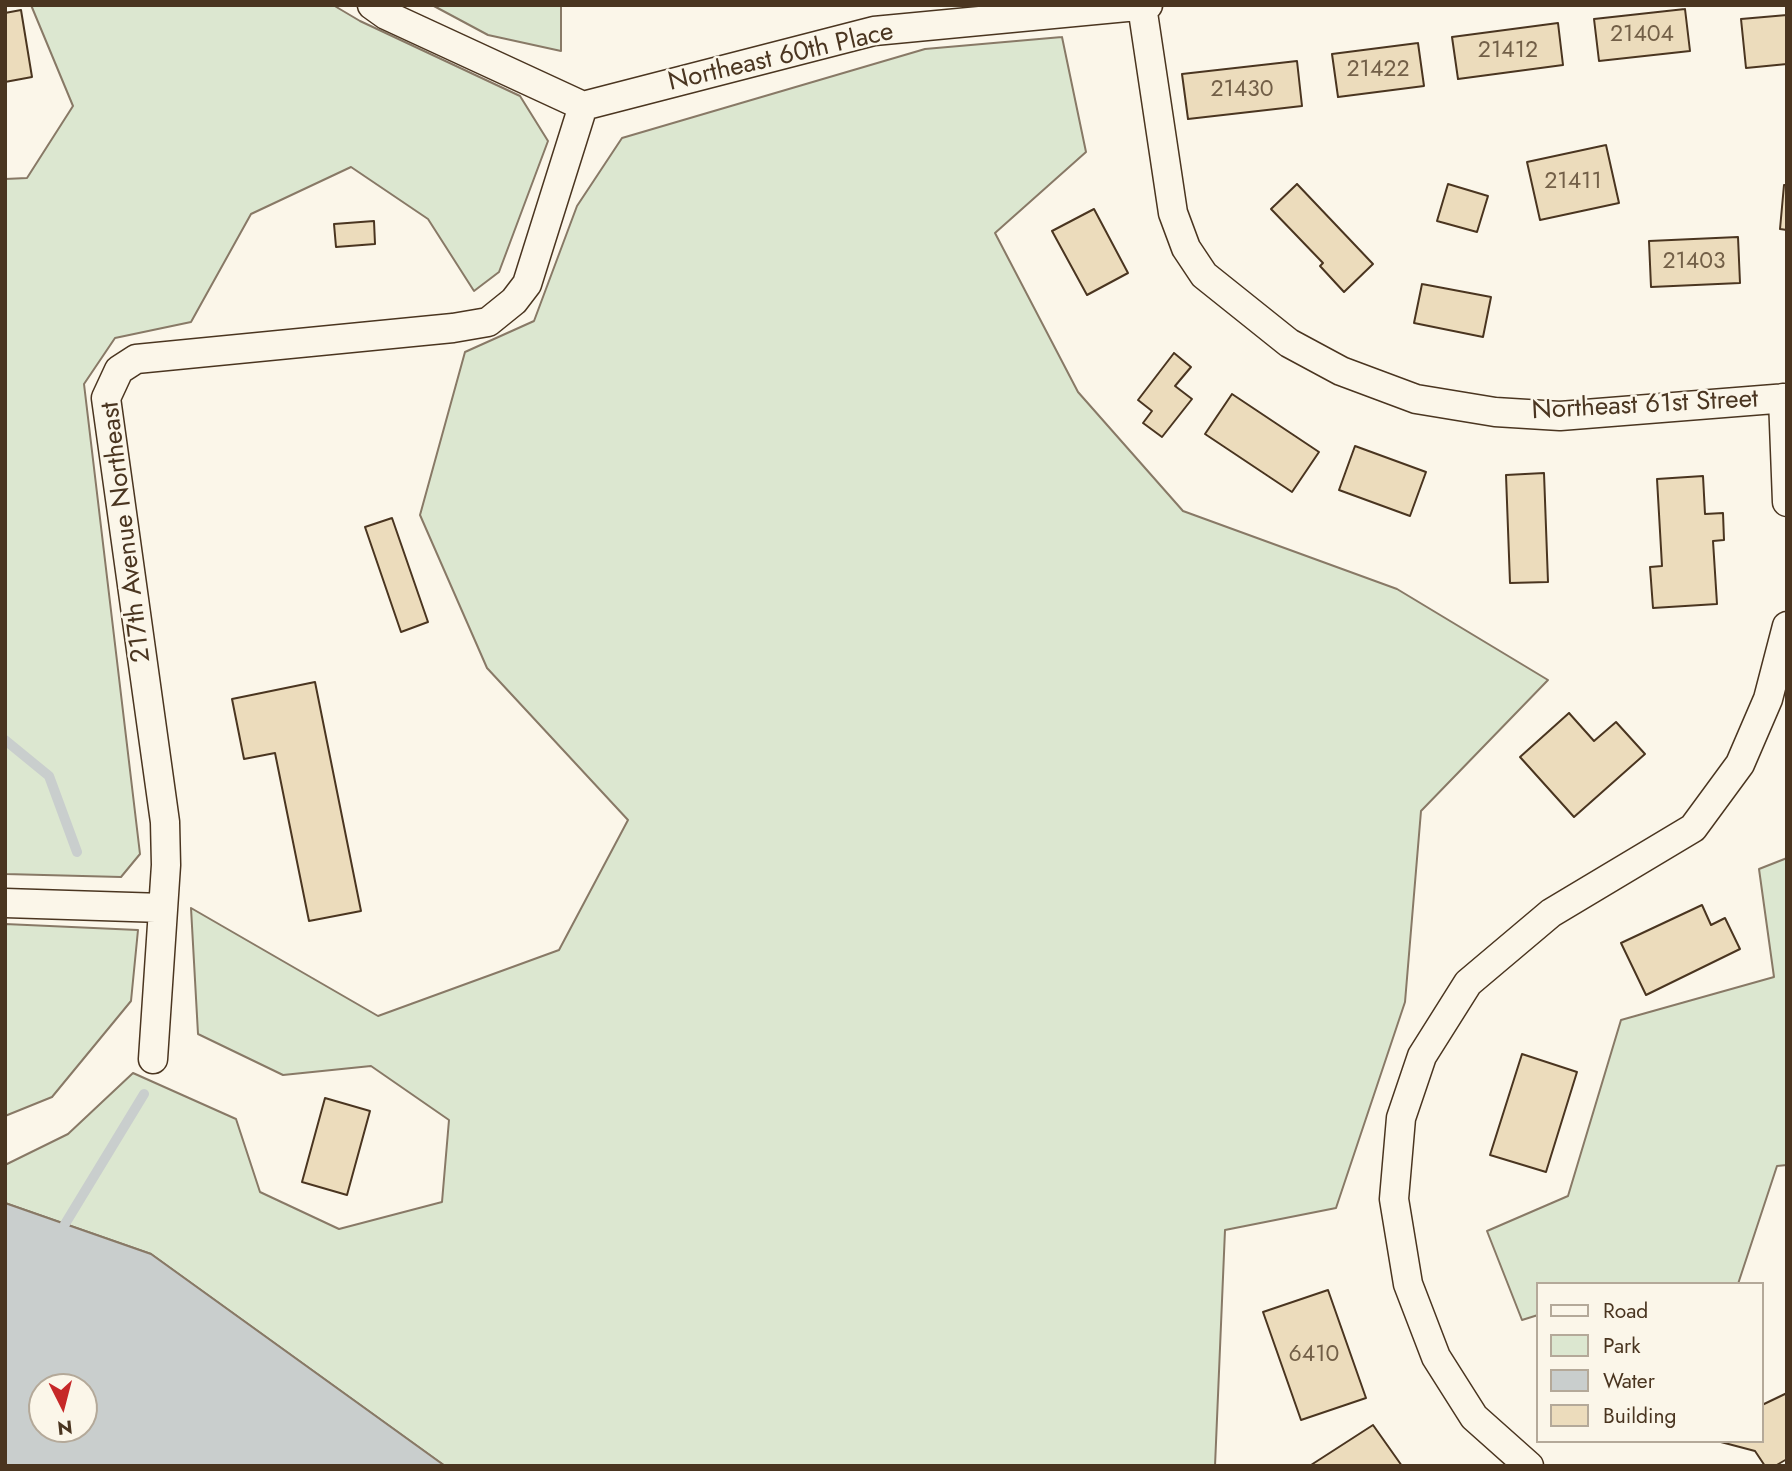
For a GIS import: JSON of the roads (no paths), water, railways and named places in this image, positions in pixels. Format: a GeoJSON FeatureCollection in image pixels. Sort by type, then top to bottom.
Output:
{"type":"FeatureCollection","features":[{"type":"Feature","properties":{"kind":"street"},"geometry":{"type":"LineString","coordinates":[[372,5],[386,15],[583,106]]}},
{"type":"Feature","properties":{"kind":"street","name":"Northeast 60th Place"},"geometry":{"type":"LineString","coordinates":[[583,106],[872,18],[1148,5]]}},
{"type":"Feature","properties":{"kind":"street","name":"Northeast 61st Street"},"geometry":{"type":"LineString","coordinates":[[1142,6],[1173,213],[1186,248],[1204,275],[1289,343],[1341,371],[1416,399],[1494,412],[1560,416],[1785,398]]}},
{"type":"Feature","properties":{"kind":"street","name":"217th Avenue Northeast"},"geometry":{"type":"LineString","coordinates":[[153,1059],[166,865],[165,822],[106,398],[119,370],[136,359],[453,328],[488,322],[514,301],[527,284],[583,106]]}},
{"type":"Feature","properties":{"kind":"street"},"geometry":{"type":"LineString","coordinates":[[1785,398],[1787,502]]}},
{"type":"Feature","properties":{"kind":"street"},"geometry":{"type":"LineString","coordinates":[[1529,1466],[1474,1417],[1436,1357],[1408,1284],[1394,1199],[1401,1118],[1422,1056],[1468,983],[1551,913],[1693,828],[1740,764],[1769,699],[1787,626]]}},
{"type":"Feature","properties":{"kind":"street"},"geometry":{"type":"LineString","coordinates":[[5,903],[163,908]]}},
{"type":"Feature","properties":{"kind":"water"},"geometry":{"type":"Polygon","coordinates":[[[5,1203],[151,1254],[445,1466],[5,1466],[5,1203]]]}},
{"type":"Feature","properties":{"kind":"waterway"},"geometry":{"type":"LineString","coordinates":[[5,740],[49,776],[77,852]]}},
{"type":"Feature","properties":{"kind":"waterway"},"geometry":{"type":"LineString","coordinates":[[65,1224],[144,1094]]}}]}
